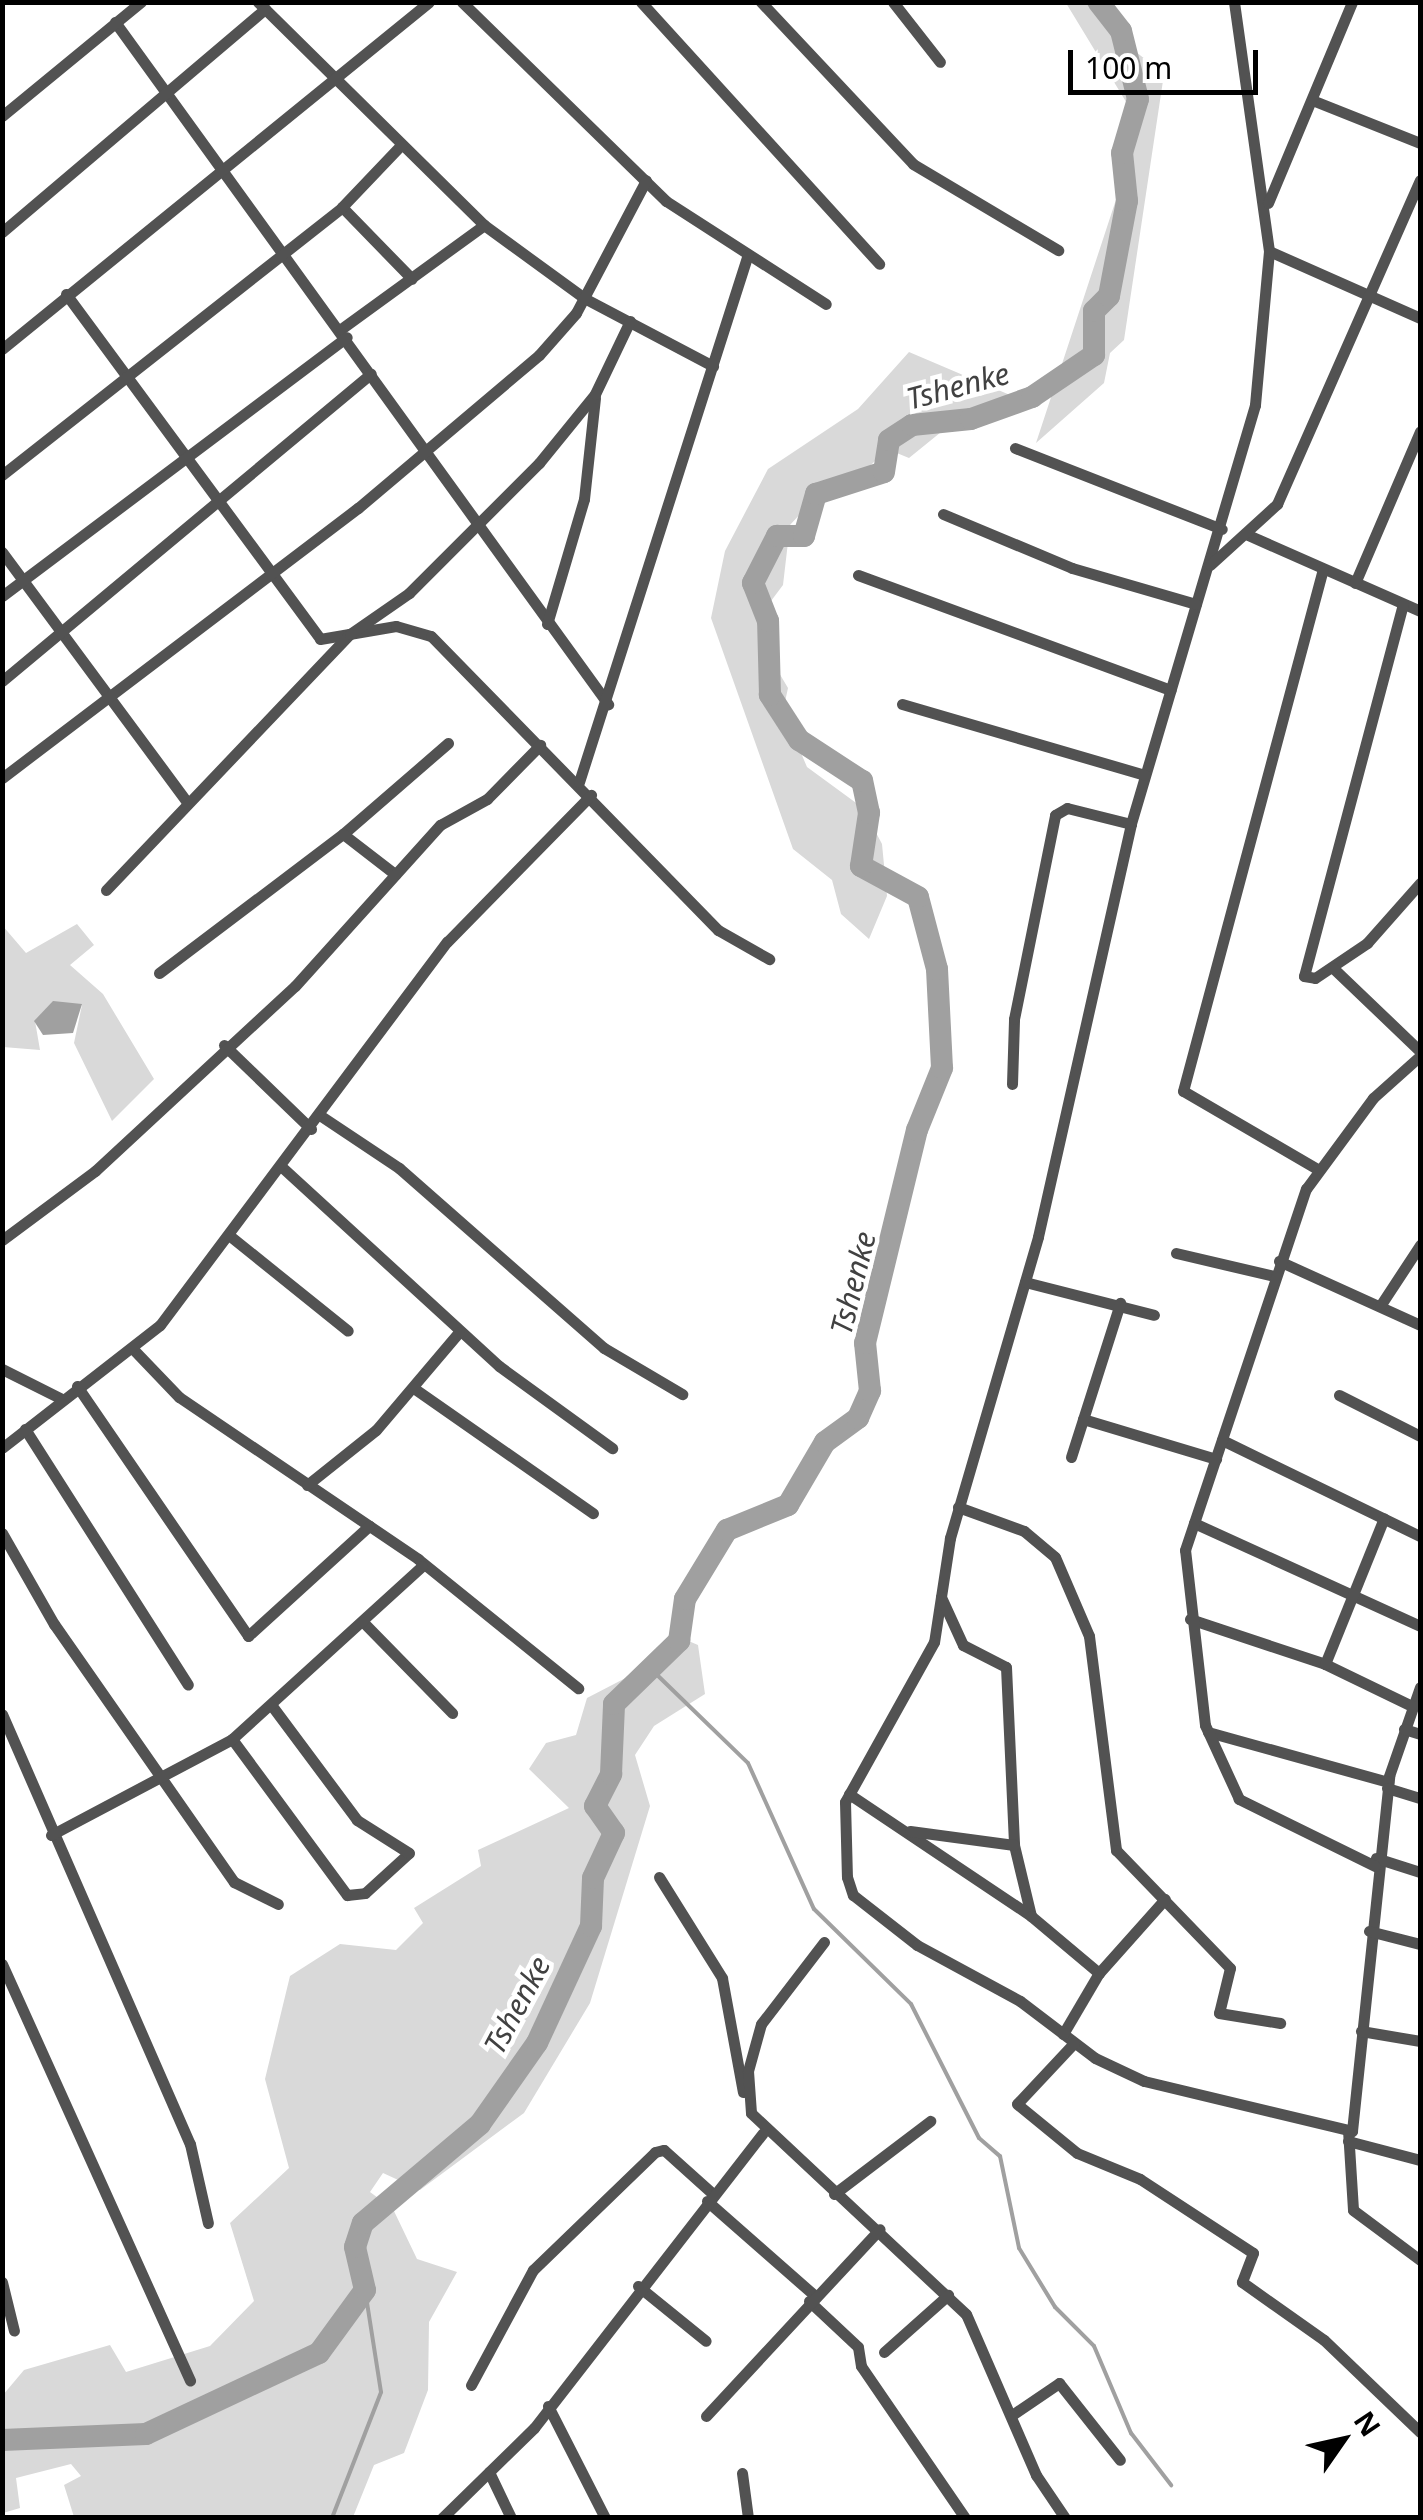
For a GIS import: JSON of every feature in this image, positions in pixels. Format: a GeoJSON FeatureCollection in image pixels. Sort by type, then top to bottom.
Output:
{"type":"FeatureCollection","features":[{"type":"Feature","properties":{"kind":"street"},"geometry":{"type":"LineString","coordinates":[[2,116],[141,2]]}},
{"type":"Feature","properties":{"kind":"street"},"geometry":{"type":"LineString","coordinates":[[462,2],[646,180],[748,254],[826,304]]}},
{"type":"Feature","properties":{"kind":"street"},"geometry":{"type":"LineString","coordinates":[[641,2],[879,264]]}},
{"type":"Feature","properties":{"kind":"street"},"geometry":{"type":"LineString","coordinates":[[761,2],[913,164],[1058,250]]}},
{"type":"Feature","properties":{"kind":"street"},"geometry":{"type":"LineString","coordinates":[[893,2],[940,62]]}},
{"type":"Feature","properties":{"kind":"street"},"geometry":{"type":"LineString","coordinates":[[1234,2],[1266,206],[1264,353],[1222,530],[1207,567],[1131,824],[1024,1282],[958,1507],[934,1642],[849,1794],[840,1852],[853,1895],[1074,2043],[1144,2081],[1348,2135],[1420,2160]]}},
{"type":"Feature","properties":{"kind":"street"},"geometry":{"type":"LineString","coordinates":[[1266,206],[1352,2]]}},
{"type":"Feature","properties":{"kind":"street"},"geometry":{"type":"LineString","coordinates":[[2,348],[226,172],[426,4]]}},
{"type":"Feature","properties":{"kind":"street"},"geometry":{"type":"LineString","coordinates":[[2,232],[172,95],[262,6],[484,225],[584,298],[713,366]]}},
{"type":"Feature","properties":{"kind":"street"},"geometry":{"type":"LineString","coordinates":[[115,22],[286,248],[424,452],[608,704]]}},
{"type":"Feature","properties":{"kind":"street"},"geometry":{"type":"LineString","coordinates":[[1312,100],[1420,143]]}},
{"type":"Feature","properties":{"kind":"street"},"geometry":{"type":"LineString","coordinates":[[2,475],[119,377],[342,207],[401,145]]}},
{"type":"Feature","properties":{"kind":"street"},"geometry":{"type":"LineString","coordinates":[[2,778],[107,703],[269,576],[539,355],[584,298],[646,180]]}},
{"type":"Feature","properties":{"kind":"street"},"geometry":{"type":"LineString","coordinates":[[1207,567],[1248,535],[1277,504],[1311,440],[1420,180]]}},
{"type":"Feature","properties":{"kind":"street"},"geometry":{"type":"LineString","coordinates":[[342,207],[412,279]]}},
{"type":"Feature","properties":{"kind":"street"},"geometry":{"type":"LineString","coordinates":[[1406,215],[1420,221]]}},
{"type":"Feature","properties":{"kind":"street"},"geometry":{"type":"LineString","coordinates":[[2,596],[484,225]]}},
{"type":"Feature","properties":{"kind":"street"},"geometry":{"type":"LineString","coordinates":[[1268,250],[1420,318]]}},
{"type":"Feature","properties":{"kind":"street"},"geometry":{"type":"LineString","coordinates":[[578,782],[608,704],[748,254]]}},
{"type":"Feature","properties":{"kind":"street"},"geometry":{"type":"LineString","coordinates":[[66,294],[119,377],[269,576],[324,642],[396,626],[431,636],[591,795],[718,930],[769,958]]}},
{"type":"Feature","properties":{"kind":"street"},"geometry":{"type":"LineString","coordinates":[[106,890],[350,634],[478,528],[595,394],[630,321]]}},
{"type":"Feature","properties":{"kind":"street"},"geometry":{"type":"LineString","coordinates":[[2,681],[372,374]]}},
{"type":"Feature","properties":{"kind":"street"},"geometry":{"type":"LineString","coordinates":[[547,624],[584,499],[595,394]]}},
{"type":"Feature","properties":{"kind":"street"},"geometry":{"type":"LineString","coordinates":[[1355,584],[1420,431]]}},
{"type":"Feature","properties":{"kind":"street"},"geometry":{"type":"LineString","coordinates":[[1015,448],[1222,530]]}},
{"type":"Feature","properties":{"kind":"street"},"geometry":{"type":"LineString","coordinates":[[943,514],[1072,568],[1196,604]]}},
{"type":"Feature","properties":{"kind":"street"},"geometry":{"type":"LineString","coordinates":[[1248,535],[1420,610]]}},
{"type":"Feature","properties":{"kind":"street"},"geometry":{"type":"LineString","coordinates":[[2,552],[107,703],[186,802]]}},
{"type":"Feature","properties":{"kind":"street"},"geometry":{"type":"LineString","coordinates":[[1319,1170],[1183,1091],[1324,569]]}},
{"type":"Feature","properties":{"kind":"street"},"geometry":{"type":"LineString","coordinates":[[858,575],[1171,690]]}},
{"type":"Feature","properties":{"kind":"street"},"geometry":{"type":"LineString","coordinates":[[1403,604],[1302,972],[1309,980],[1333,968],[1420,883]]}},
{"type":"Feature","properties":{"kind":"street"},"geometry":{"type":"LineString","coordinates":[[902,704],[1145,774]]}},
{"type":"Feature","properties":{"kind":"street"},"geometry":{"type":"LineString","coordinates":[[158,973],[342,834],[448,744]]}},
{"type":"Feature","properties":{"kind":"street"},"geometry":{"type":"LineString","coordinates":[[2,1240],[95,1171],[224,1045],[295,986],[440,824],[487,799],[540,745]]}},
{"type":"Feature","properties":{"kind":"street"},"geometry":{"type":"LineString","coordinates":[[2,1448],[60,1398],[132,1348],[284,1168],[447,942],[591,795]]}},
{"type":"Feature","properties":{"kind":"street"},"geometry":{"type":"LineString","coordinates":[[1012,1084],[1014,1019],[1055,816],[1068,808],[1131,824]]}},
{"type":"Feature","properties":{"kind":"street"},"geometry":{"type":"LineString","coordinates":[[342,834],[396,874]]}},
{"type":"Feature","properties":{"kind":"street"},"geometry":{"type":"LineString","coordinates":[[1333,968],[1420,1054],[1373,1098],[1319,1170],[1279,1261],[1185,1550],[1190,1618],[1208,1732],[1239,1799],[1376,1862],[1420,1872]]}},
{"type":"Feature","properties":{"kind":"street"},"geometry":{"type":"LineString","coordinates":[[224,1045],[311,1129]]}},
{"type":"Feature","properties":{"kind":"street"},"geometry":{"type":"LineString","coordinates":[[321,1116],[399,1168],[604,1348],[682,1394]]}},
{"type":"Feature","properties":{"kind":"street"},"geometry":{"type":"LineString","coordinates":[[284,1168],[459,1332],[612,1448]]}},
{"type":"Feature","properties":{"kind":"street"},"geometry":{"type":"LineString","coordinates":[[230,1236],[348,1331]]}},
{"type":"Feature","properties":{"kind":"street"},"geometry":{"type":"LineString","coordinates":[[1380,1306],[1420,1245]]}},
{"type":"Feature","properties":{"kind":"street"},"geometry":{"type":"LineString","coordinates":[[1176,1253],[1274,1276]]}},
{"type":"Feature","properties":{"kind":"street"},"geometry":{"type":"LineString","coordinates":[[1279,1261],[1420,1326]]}},
{"type":"Feature","properties":{"kind":"street"},"geometry":{"type":"LineString","coordinates":[[1024,1282],[1120,1302],[1154,1315]]}},
{"type":"Feature","properties":{"kind":"street"},"geometry":{"type":"LineString","coordinates":[[1070,1457],[1120,1302]]}},
{"type":"Feature","properties":{"kind":"street"},"geometry":{"type":"LineString","coordinates":[[307,1485],[415,1389],[459,1332]]}},
{"type":"Feature","properties":{"kind":"street"},"geometry":{"type":"LineString","coordinates":[[132,1348],[179,1397],[369,1526],[578,1688]]}},
{"type":"Feature","properties":{"kind":"street"},"geometry":{"type":"LineString","coordinates":[[2,1369],[60,1398]]}},
{"type":"Feature","properties":{"kind":"street"},"geometry":{"type":"LineString","coordinates":[[77,1386],[248,1636],[369,1526]]}},
{"type":"Feature","properties":{"kind":"street"},"geometry":{"type":"LineString","coordinates":[[415,1389],[593,1513]]}},
{"type":"Feature","properties":{"kind":"street"},"geometry":{"type":"LineString","coordinates":[[1339,1395],[1420,1436]]}},
{"type":"Feature","properties":{"kind":"street"},"geometry":{"type":"LineString","coordinates":[[1082,1419],[1216,1459]]}},
{"type":"Feature","properties":{"kind":"street"},"geometry":{"type":"LineString","coordinates":[[24,1429],[188,1685]]}},
{"type":"Feature","properties":{"kind":"street"},"geometry":{"type":"LineString","coordinates":[[1222,1440],[1420,1536]]}},
{"type":"Feature","properties":{"kind":"street"},"geometry":{"type":"LineString","coordinates":[[958,1507],[1041,1543],[1081,1601],[1116,1850],[1230,1968],[1219,2013],[1280,2024]]}},
{"type":"Feature","properties":{"kind":"street"},"geometry":{"type":"LineString","coordinates":[[1325,1664],[1384,1518]]}},
{"type":"Feature","properties":{"kind":"street"},"geometry":{"type":"LineString","coordinates":[[1194,1522],[1420,1626]]}},
{"type":"Feature","properties":{"kind":"street"},"geometry":{"type":"LineString","coordinates":[[2,1533],[234,1882],[278,1904]]}},
{"type":"Feature","properties":{"kind":"street"},"geometry":{"type":"LineString","coordinates":[[50,1835],[232,1738],[364,1623],[422,1566]]}},
{"type":"Feature","properties":{"kind":"street"},"geometry":{"type":"LineString","coordinates":[[940,1592],[962,1646],[1006,1668],[1014,1845],[1032,1916]]}},
{"type":"Feature","properties":{"kind":"street"},"geometry":{"type":"LineString","coordinates":[[1190,1618],[1325,1664],[1412,1706]]}},
{"type":"Feature","properties":{"kind":"street"},"geometry":{"type":"LineString","coordinates":[[364,1623],[452,1713]]}},
{"type":"Feature","properties":{"kind":"street"},"geometry":{"type":"LineString","coordinates":[[1420,1687],[1388,1785],[1376,1862],[1348,2135],[1358,2218],[1420,2260]]}},
{"type":"Feature","properties":{"kind":"street"},"geometry":{"type":"LineString","coordinates":[[232,1738],[346,1895],[360,1896],[409,1852],[357,1820],[272,1706]]}},
{"type":"Feature","properties":{"kind":"street"},"geometry":{"type":"LineString","coordinates":[[2,1714],[50,1835],[190,2144],[208,2222]]}},
{"type":"Feature","properties":{"kind":"street"},"geometry":{"type":"LineString","coordinates":[[1404,1729],[1420,1734]]}},
{"type":"Feature","properties":{"kind":"street"},"geometry":{"type":"LineString","coordinates":[[1208,1732],[1420,1798]]}},
{"type":"Feature","properties":{"kind":"street"},"geometry":{"type":"LineString","coordinates":[[849,1794],[1032,1916],[1098,1973]]}},
{"type":"Feature","properties":{"kind":"street"},"geometry":{"type":"LineString","coordinates":[[910,1832],[1014,1845]]}},
{"type":"Feature","properties":{"kind":"street"},"geometry":{"type":"LineString","coordinates":[[658,1877],[722,1978],[751,2113],[763,2132],[880,2229],[948,2295],[986,2348],[1012,2415],[1065,2518]]}},
{"type":"Feature","properties":{"kind":"street"},"geometry":{"type":"LineString","coordinates":[[1063,2034],[1098,1973],[1165,1898]]}},
{"type":"Feature","properties":{"kind":"street"},"geometry":{"type":"LineString","coordinates":[[1370,1931],[1420,1944]]}},
{"type":"Feature","properties":{"kind":"street"},"geometry":{"type":"LineString","coordinates":[[751,2113],[748,2071],[761,2024],[824,1942]]}},
{"type":"Feature","properties":{"kind":"street"},"geometry":{"type":"LineString","coordinates":[[2,1964],[190,2381]]}},
{"type":"Feature","properties":{"kind":"street"},"geometry":{"type":"LineString","coordinates":[[1361,2031],[1420,2041]]}},
{"type":"Feature","properties":{"kind":"street"},"geometry":{"type":"LineString","coordinates":[[1074,2043],[1018,2104],[1077,2153],[1140,2179],[1253,2252],[1242,2282],[1324,2340],[1420,2432]]}},
{"type":"Feature","properties":{"kind":"street"},"geometry":{"type":"LineString","coordinates":[[834,2194],[930,2120]]}},
{"type":"Feature","properties":{"kind":"street"},"geometry":{"type":"LineString","coordinates":[[442,2518],[548,2406],[638,2286],[763,2132]]}},
{"type":"Feature","properties":{"kind":"street"},"geometry":{"type":"LineString","coordinates":[[471,2385],[533,2270],[655,2152],[710,2197],[858,2346],[861,2366],[965,2518]]}},
{"type":"Feature","properties":{"kind":"street"},"geometry":{"type":"LineString","coordinates":[[706,2416],[880,2229]]}},
{"type":"Feature","properties":{"kind":"street"},"geometry":{"type":"LineString","coordinates":[[2,2282],[14,2331]]}},
{"type":"Feature","properties":{"kind":"street"},"geometry":{"type":"LineString","coordinates":[[638,2286],[706,2341]]}},
{"type":"Feature","properties":{"kind":"street"},"geometry":{"type":"LineString","coordinates":[[884,2352],[948,2295]]}},
{"type":"Feature","properties":{"kind":"street"},"geometry":{"type":"LineString","coordinates":[[1012,2415],[1059,2383],[1120,2460]]}},
{"type":"Feature","properties":{"kind":"street"},"geometry":{"type":"LineString","coordinates":[[548,2406],[604,2518]]}},
{"type":"Feature","properties":{"kind":"street"},"geometry":{"type":"LineString","coordinates":[[489,2472],[510,2518]]}},
{"type":"Feature","properties":{"kind":"street"},"geometry":{"type":"LineString","coordinates":[[742,2474],[748,2518]]}},
{"type":"Feature","properties":{"kind":"shaded area"},"geometry":{"type":"Polygon","coordinates":[[[1066,3],[1107,3],[1136,52],[1164,74],[1124,340],[1110,353],[1104,383],[1036,443],[1130,157],[1131,110],[1066,3]]]}},
{"type":"Feature","properties":{"kind":"shaded area"},"geometry":{"type":"Polygon","coordinates":[[[909,352],[1017,398],[1007,414],[967,411],[909,458],[887,449],[855,481],[828,484],[790,525],[783,585],[765,609],[772,661],[788,688],[783,711],[807,767],[863,808],[882,844],[887,896],[869,939],[841,914],[832,880],[793,849],[711,618],[725,551],[768,469],[858,409],[909,352]]]}},
{"type":"Feature","properties":{"kind":"shaded area"},"geometry":{"type":"Polygon","coordinates":[[[77,924],[94,945],[70,965],[103,994],[154,1079],[112,1121],[74,1043],[82,1005],[35,1021],[40,1050],[3,1047],[2,925],[26,953],[77,924]]]}},
{"type":"Feature","properties":{"kind":"shaded area"},"geometry":{"type":"Polygon","coordinates":[[[53,1001],[82,1004],[73,1033],[43,1035],[34,1021],[53,1001]]]}},
{"type":"Feature","properties":{"kind":"shaded area"},"geometry":{"type":"Polygon","coordinates":[[[672,1634],[698,1645],[705,1694],[654,1726],[635,1755],[650,1806],[590,2003],[524,2113],[420,2190],[383,2173],[370,2192],[393,2209],[417,2259],[457,2272],[429,2322],[428,2390],[404,2453],[374,2465],[353,2517],[74,2517],[64,2485],[81,2476],[71,2464],[16,2478],[20,2508],[3,2513],[3,2395],[24,2370],[110,2345],[126,2372],[210,2346],[254,2301],[230,2223],[289,2168],[265,2079],[290,1976],[340,1944],[396,1950],[423,1923],[414,1908],[481,1866],[478,1850],[569,1808],[529,1769],[546,1743],[576,1735],[587,1698],[641,1670],[672,1634]]]}},
{"type":"Feature","properties":{"kind":"waterway","name":"Tshenke"},"geometry":{"type":"LineString","coordinates":[[2,2440],[146,2434],[319,2353],[365,2290],[355,2247],[363,2223],[480,2124],[537,2043],[591,1926],[593,1878],[614,1833],[595,1806],[611,1774],[614,1704],[679,1641],[685,1599],[727,1530],[788,1505],[825,1442],[858,1418],[870,1391],[865,1343],[917,1130],[942,1068],[937,969],[918,897],[861,866],[869,813],[862,781],[799,740],[770,695],[768,621],[753,583],[777,536],[804,536],[816,494],[884,472],[889,440],[912,425],[971,419],[1032,397],[1094,355],[1094,311],[1109,296],[1127,201],[1122,153],[1138,99],[1121,31],[1098,2]]}},
{"type":"Feature","properties":{"kind":"waterway"},"geometry":{"type":"LineString","coordinates":[[653,1671],[748,1763],[814,1909],[911,2004],[979,2138],[1000,2156],[1019,2248],[1055,2307],[1094,2346],[1131,2433],[1171,2485]]}},
{"type":"Feature","properties":{"kind":"waterway"},"geometry":{"type":"LineString","coordinates":[[332,2518],[381,2392],[365,2290]]}},
{"type":"Feature","properties":{"kind":"waterway","name":"Tshenke"},"geometry":{"type":"LineString","coordinates":[[2,2434],[5,2440]]}}]}
